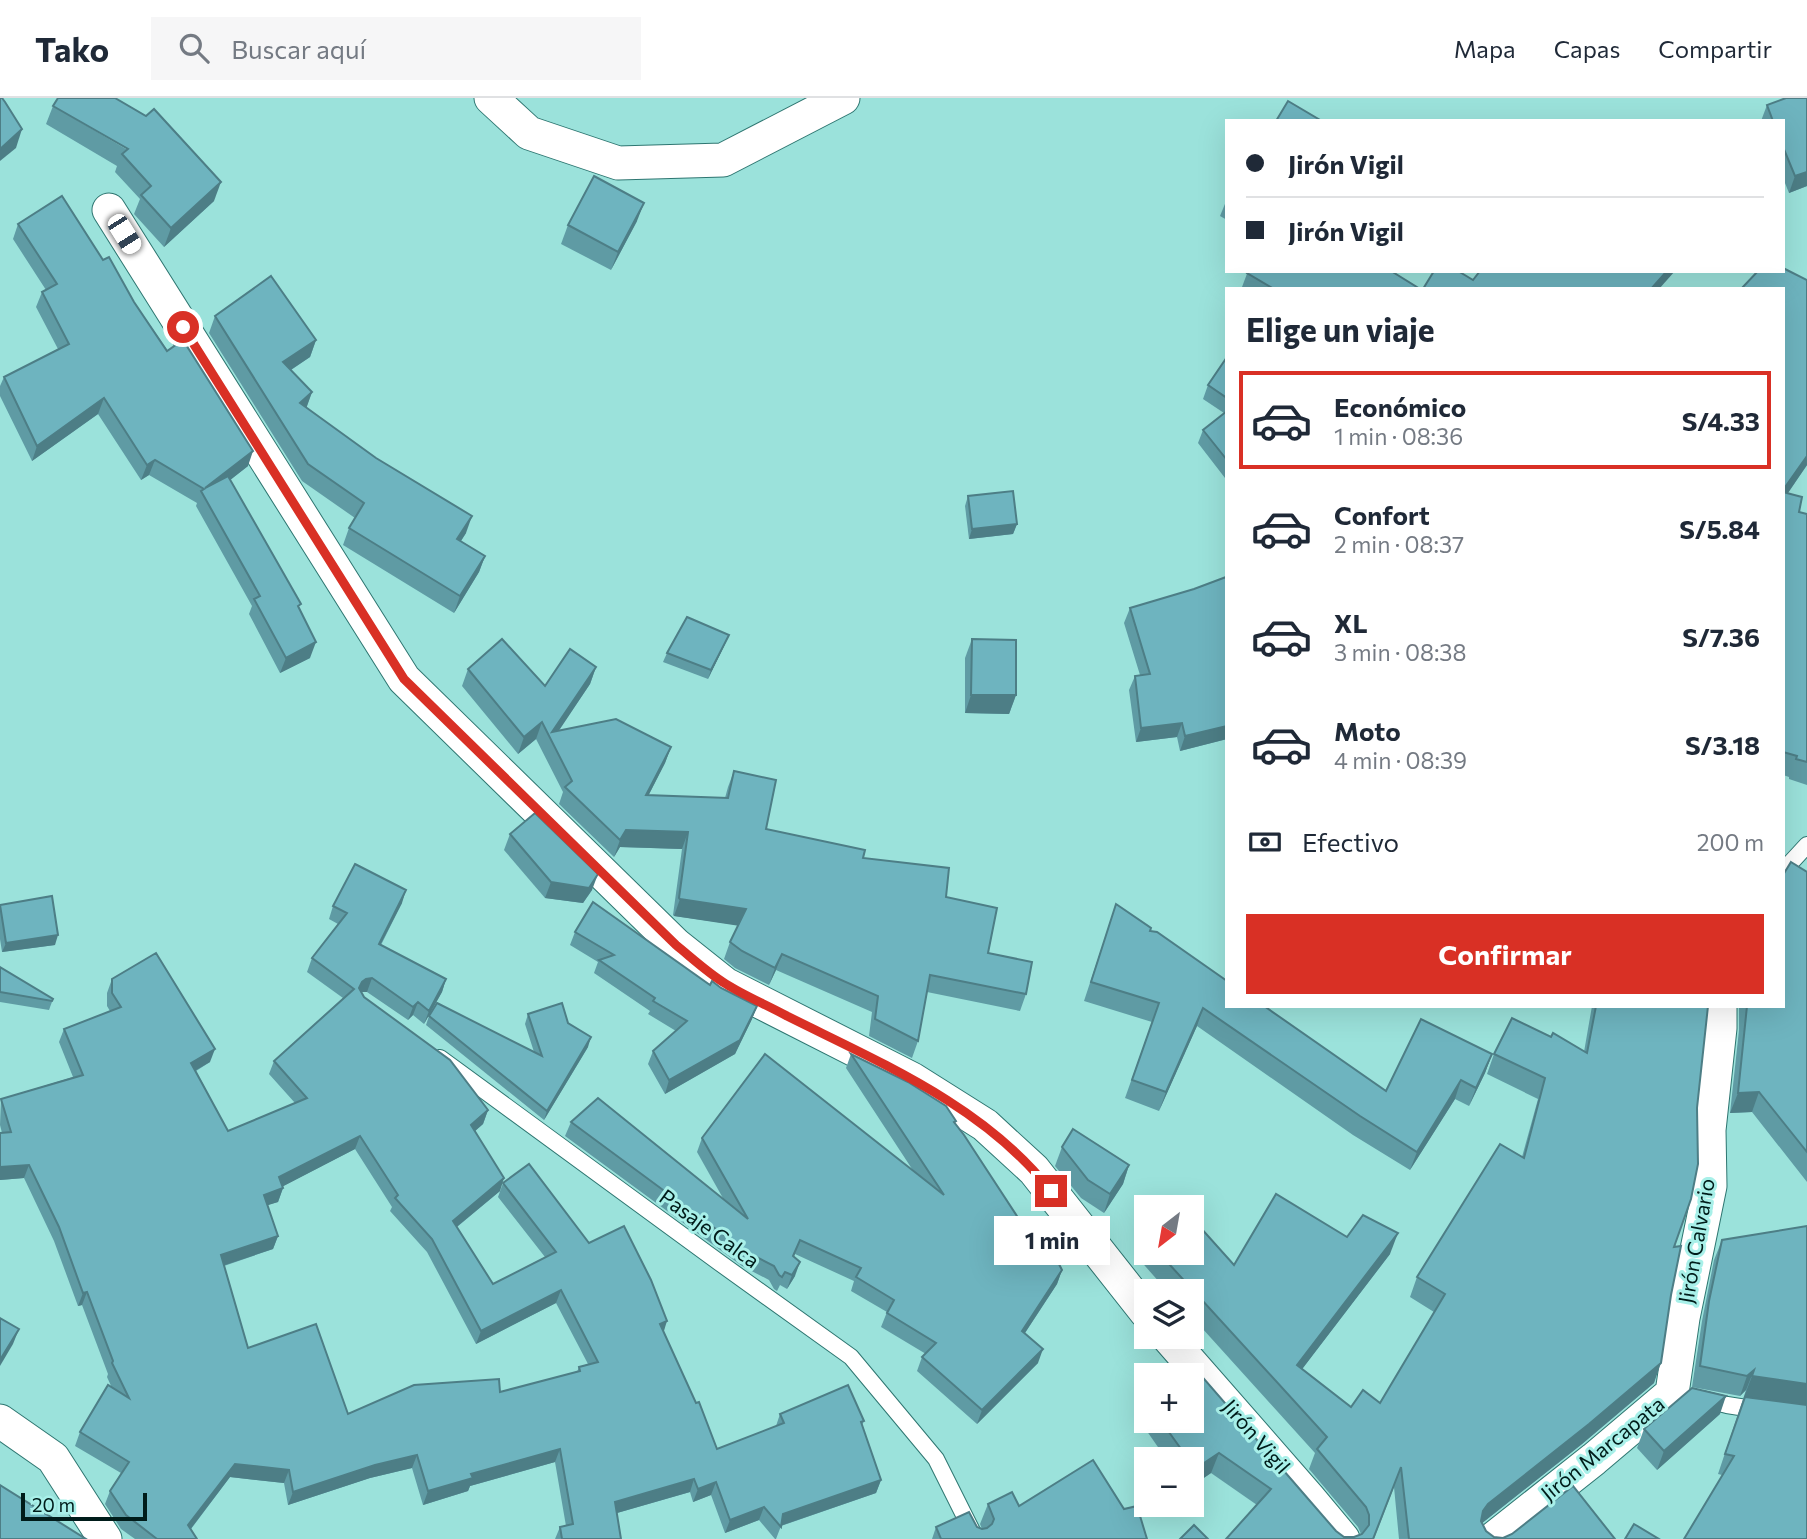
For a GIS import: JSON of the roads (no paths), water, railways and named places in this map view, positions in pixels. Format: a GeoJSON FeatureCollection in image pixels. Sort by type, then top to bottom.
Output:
{"type":"FeatureCollection","features":[{"type":"Feature","properties":{"kind":"street"},"geometry":{"type":"LineString","coordinates":[[491,98],[529,132],[618,163],[723,160],[843,98]]}},
{"type":"Feature","properties":{"kind":"street"},"geometry":{"type":"LineString","coordinates":[[109,210],[404,679],[676,945],[725,984],[912,1079],[985,1125],[1034,1170],[1134,1297]]}},
{"type":"Feature","properties":{"kind":"street","name":"Jirón Calvario"},"geometry":{"type":"LineString","coordinates":[[1672,1392],[1683,1318],[1710,1186],[1709,1130],[1720,1008]]}},
{"type":"Feature","properties":{"kind":"street","name":"Jirón Vigil"},"geometry":{"type":"LineString","coordinates":[[1178,1349],[1343,1539]]}},
{"type":"Feature","properties":{"kind":"street","name":"Jirón Marcapata"},"geometry":{"type":"LineString","coordinates":[[1493,1539],[1594,1459],[1672,1392]]}},
{"type":"Feature","properties":{"kind":"street"},"geometry":{"type":"LineString","coordinates":[[0,1421],[53,1458],[105,1539]]}},
{"type":"Feature","properties":{"kind":"lane"},"geometry":{"type":"LineString","coordinates":[[1785,869],[1807,845]]}},
{"type":"Feature","properties":{"kind":"lane","name":"Pasaje Calca"},"geometry":{"type":"LineString","coordinates":[[432,1051],[851,1357],[936,1459],[976,1539]]}},
{"type":"Feature","properties":{"kind":"lane","name":"Jirón Marcapata"},"geometry":{"type":"LineString","coordinates":[[1672,1392],[1727,1405],[1780,1413]]}}]}
